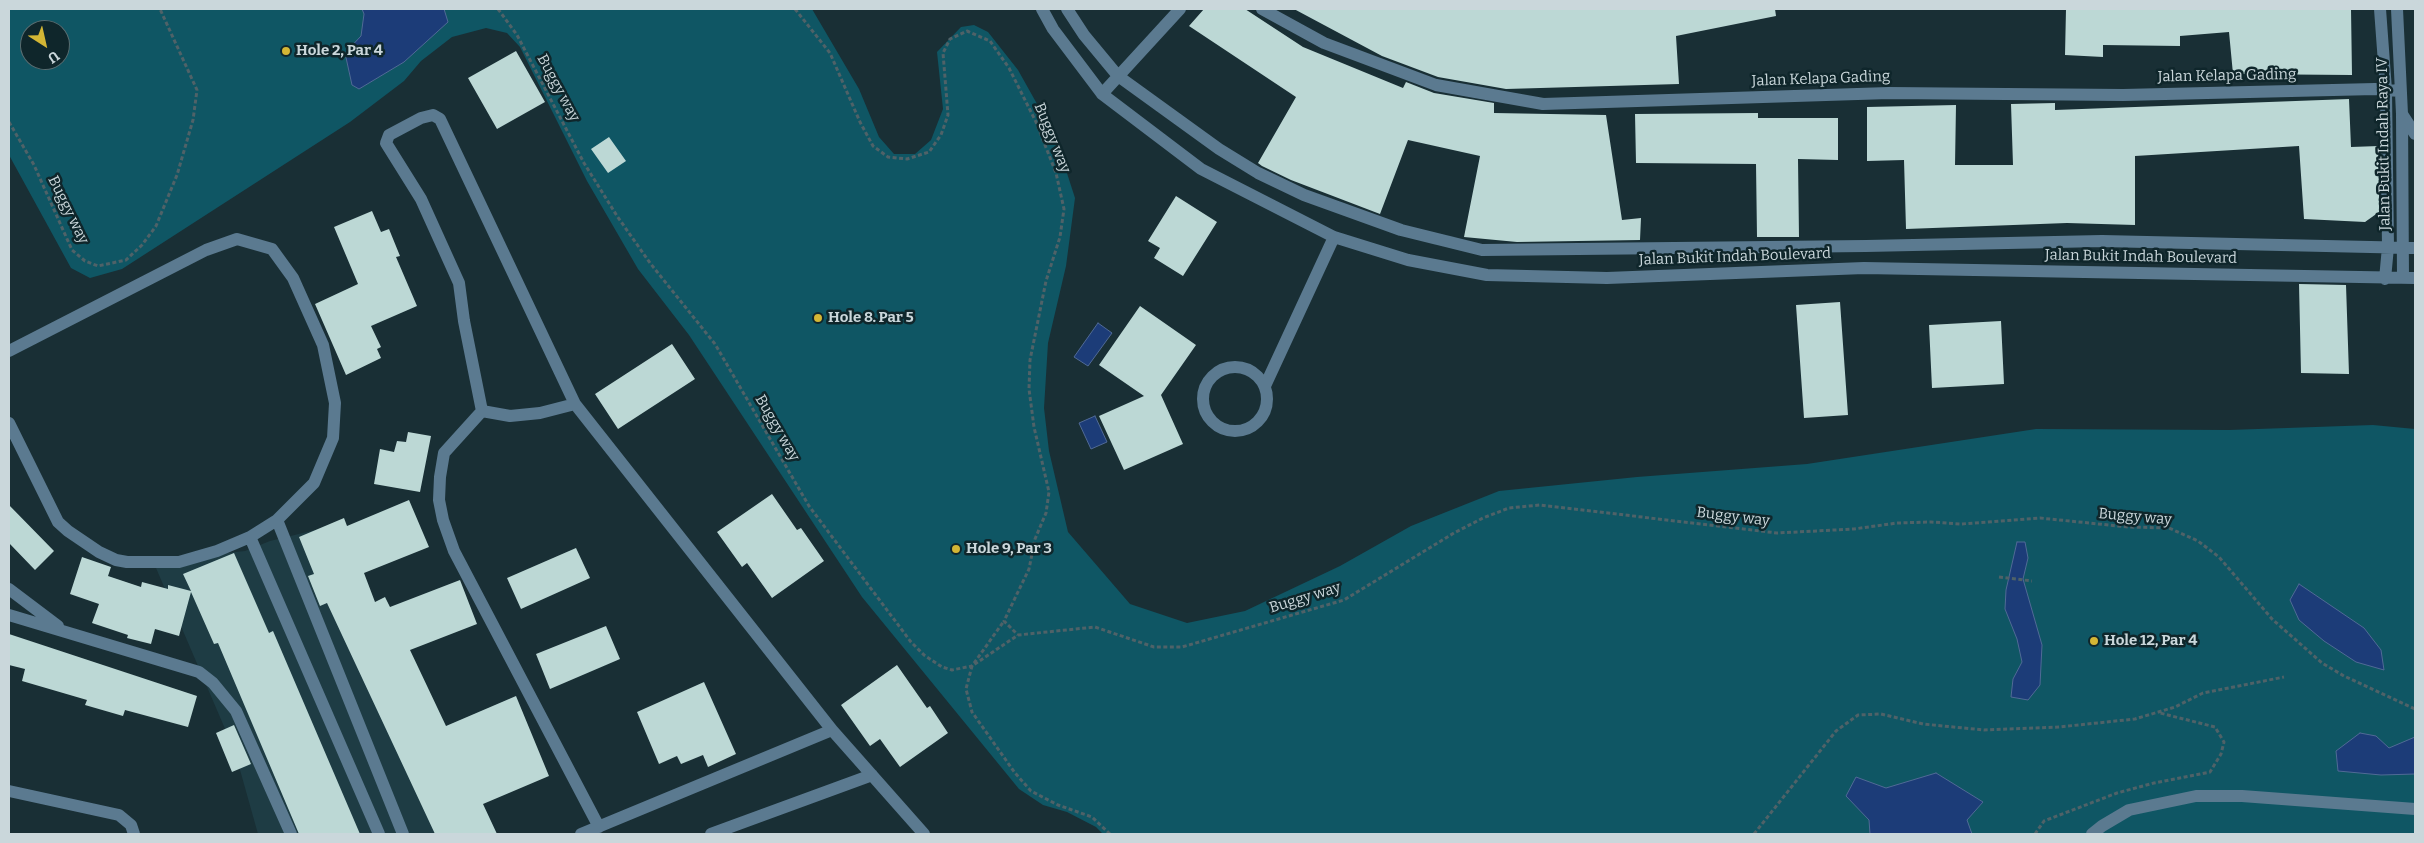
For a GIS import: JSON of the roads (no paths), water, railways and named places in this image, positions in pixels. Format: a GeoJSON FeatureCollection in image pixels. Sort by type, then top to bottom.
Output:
{"type":"FeatureCollection","features":[{"type":"Feature","properties":{"kind":"street","name":"Jalan Bukit Indah Boulevard"},"geometry":{"type":"LineString","coordinates":[[1042,9],[1053,29],[1102,94],[1201,170],[1334,237],[1408,260],[1487,274],[1607,278],[1864,268],[2409,278]]}},
{"type":"Feature","properties":{"kind":"street"},"geometry":{"type":"LineString","coordinates":[[1067,9],[1084,35],[1118,76],[1219,149],[1258,173],[1304,195],[1401,230],[1482,250],[1866,246],[2102,241],[2415,248]]}},
{"type":"Feature","properties":{"kind":"street"},"geometry":{"type":"LineString","coordinates":[[1102,94],[1180,9]]}},
{"type":"Feature","properties":{"kind":"street","name":"Jalan Kelapa Gading"},"geometry":{"type":"LineString","coordinates":[[1262,9],[1324,42],[1436,85],[1543,104],[1889,93],[2123,95],[2400,91]]}},
{"type":"Feature","properties":{"kind":"street","name":"Jalan Bukit Indah Raya IV"},"geometry":{"type":"LineString","coordinates":[[2380,9],[2386,90],[2388,247],[2385,279]]}},
{"type":"Feature","properties":{"kind":"street","name":"Jalan Bukit Indah Raya IV"},"geometry":{"type":"LineString","coordinates":[[2397,9],[2402,114],[2402,248],[2409,278]]}},
{"type":"Feature","properties":{"kind":"street"},"geometry":{"type":"LineString","coordinates":[[2402,114],[2415,134]]}},
{"type":"Feature","properties":{"kind":"street"},"geometry":{"type":"LineString","coordinates":[[482,411],[464,321],[459,283],[421,199],[386,143],[389,135],[421,118],[433,115],[440,119],[575,404],[832,730],[924,834]]}},
{"type":"Feature","properties":{"kind":"street"},"geometry":{"type":"LineString","coordinates":[[1265,386],[1257,374],[1247,368],[1236,366],[1215,372],[1208,380],[1203,391],[1202,402],[1205,412],[1211,422],[1224,429],[1240,431],[1250,428],[1264,413],[1267,403],[1265,386],[1334,237]]}},
{"type":"Feature","properties":{"kind":"street"},"geometry":{"type":"LineString","coordinates":[[9,351],[206,250],[237,240],[272,249],[293,278],[323,345],[336,403],[333,438],[314,483],[277,520],[250,537],[217,551],[179,562],[127,562],[99,552],[68,531],[58,522],[9,423]]}},
{"type":"Feature","properties":{"kind":"street"},"geometry":{"type":"LineString","coordinates":[[1864,268],[1866,246]]}},
{"type":"Feature","properties":{"kind":"street"},"geometry":{"type":"LineString","coordinates":[[482,411],[510,416],[540,413],[575,404]]}},
{"type":"Feature","properties":{"kind":"street"},"geometry":{"type":"LineString","coordinates":[[482,411],[444,453],[439,500],[443,520],[454,551],[599,826]]}},
{"type":"Feature","properties":{"kind":"street"},"geometry":{"type":"LineString","coordinates":[[277,520],[403,834]]}},
{"type":"Feature","properties":{"kind":"street"},"geometry":{"type":"LineString","coordinates":[[250,537],[379,834]]}},
{"type":"Feature","properties":{"kind":"street"},"geometry":{"type":"LineString","coordinates":[[9,589],[64,631]]}},
{"type":"Feature","properties":{"kind":"street"},"geometry":{"type":"LineString","coordinates":[[9,615],[199,672],[213,683],[236,711],[291,834]]}},
{"type":"Feature","properties":{"kind":"street"},"geometry":{"type":"LineString","coordinates":[[581,834],[832,730]]}},
{"type":"Feature","properties":{"kind":"street"},"geometry":{"type":"LineString","coordinates":[[711,834],[872,775]]}},
{"type":"Feature","properties":{"kind":"street"},"geometry":{"type":"LineString","coordinates":[[9,791],[104,810],[119,815],[131,825],[134,834]]}},
{"type":"Feature","properties":{"kind":"street"},"geometry":{"type":"LineString","coordinates":[[2092,834],[2129,810],[2196,796],[2242,796],[2415,809]]}},
{"type":"Feature","properties":{"kind":"water"},"geometry":{"type":"Polygon","coordinates":[[[362,9],[444,9],[448,22],[404,62],[359,89],[352,85],[345,53],[361,36],[364,14],[362,9]]]}},
{"type":"Feature","properties":{"kind":"water"},"geometry":{"type":"Polygon","coordinates":[[[1098,323],[1112,333],[1088,366],[1074,357],[1098,323]]]}},
{"type":"Feature","properties":{"kind":"water"},"geometry":{"type":"Polygon","coordinates":[[[1095,416],[1107,442],[1091,449],[1079,423],[1095,416]]]}},
{"type":"Feature","properties":{"kind":"water"},"geometry":{"type":"Polygon","coordinates":[[[2017,542],[2025,542],[2028,558],[2023,579],[2042,645],[2040,685],[2028,700],[2011,697],[2013,679],[2022,662],[2017,639],[2005,609],[2006,590],[2017,542]]]}},
{"type":"Feature","properties":{"kind":"water"},"geometry":{"type":"Polygon","coordinates":[[[2299,584],[2364,628],[2381,650],[2384,670],[2356,662],[2324,641],[2299,620],[2290,600],[2299,584]]]}},
{"type":"Feature","properties":{"kind":"water"},"geometry":{"type":"Polygon","coordinates":[[[2360,733],[2376,736],[2389,748],[2415,737],[2415,774],[2381,775],[2338,771],[2336,751],[2360,733]]]}},
{"type":"Feature","properties":{"kind":"water"},"geometry":{"type":"Polygon","coordinates":[[[1936,773],[1983,802],[1967,820],[1972,834],[1870,834],[1869,820],[1846,796],[1856,777],[1886,788],[1936,773]]]}},
{"type":"Feature","properties":{"kind":"place","name":"Hole 2, Par 4"},"geometry":{"type":"Point","coordinates":[286,51]}},
{"type":"Feature","properties":{"kind":"place","name":"Hole 8. Par 5"},"geometry":{"type":"Point","coordinates":[818,318]}},
{"type":"Feature","properties":{"kind":"place","name":"Hole 9, Par 3"},"geometry":{"type":"Point","coordinates":[956,549]}},
{"type":"Feature","properties":{"kind":"place","name":"Hole 12, Par 4"},"geometry":{"type":"Point","coordinates":[2094,641]}}]}
